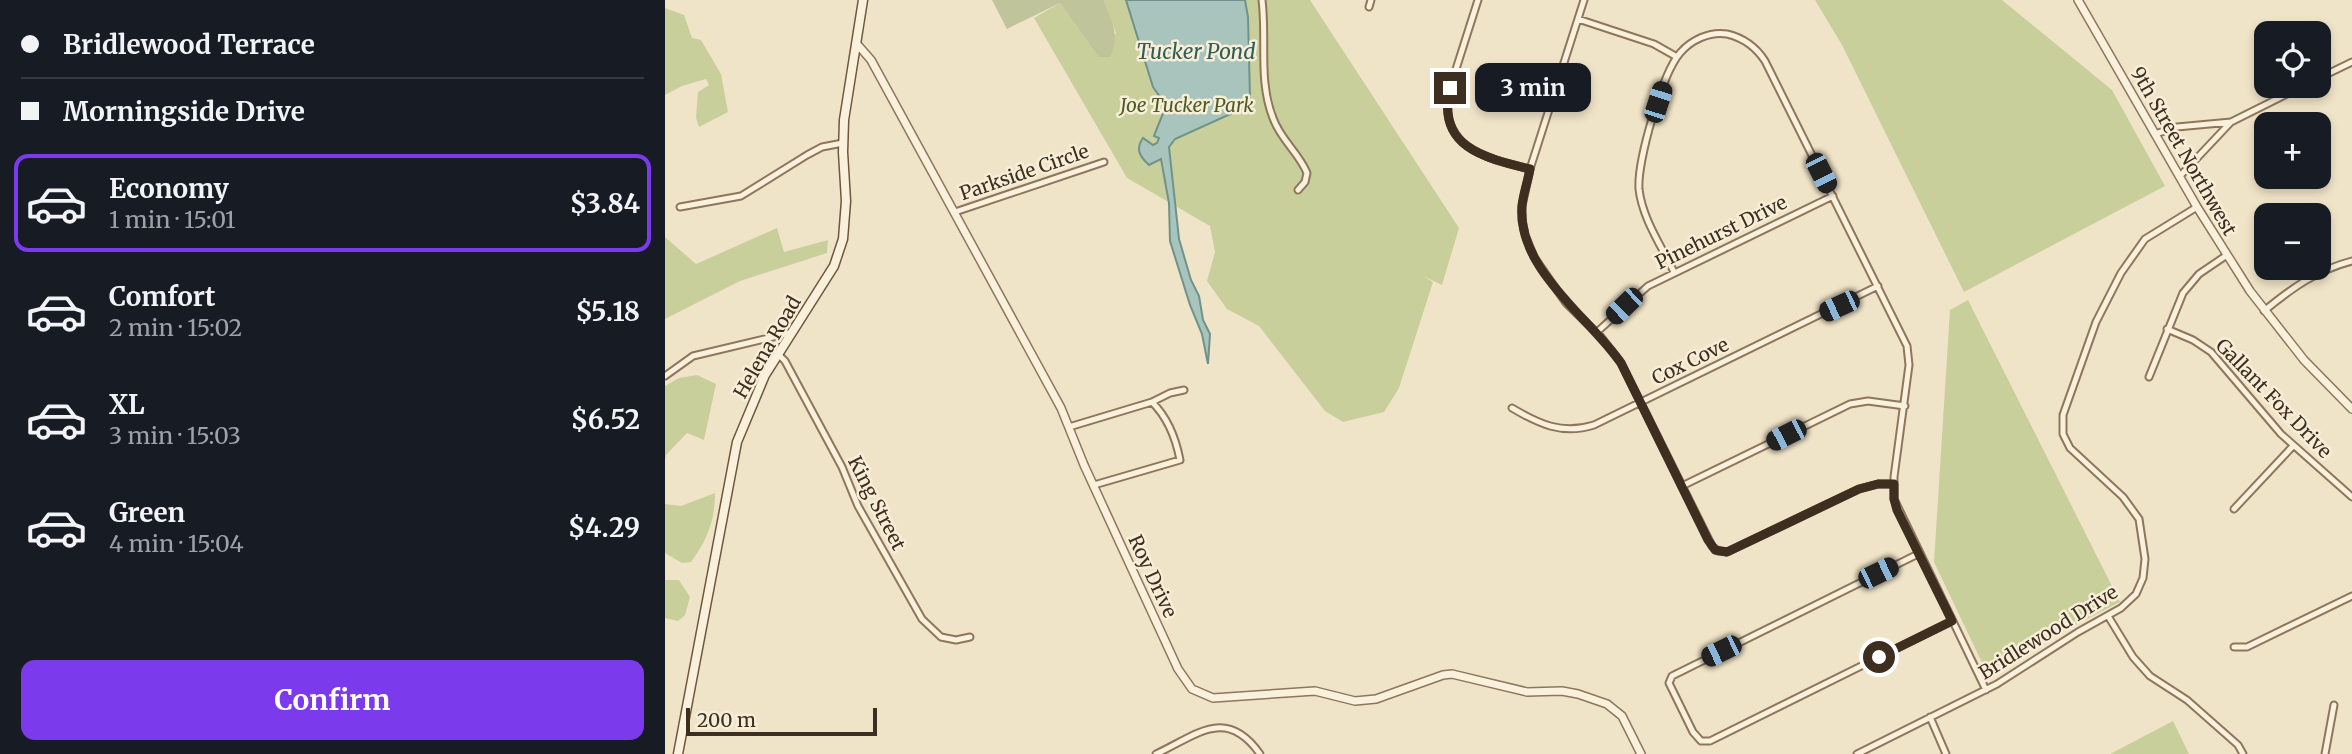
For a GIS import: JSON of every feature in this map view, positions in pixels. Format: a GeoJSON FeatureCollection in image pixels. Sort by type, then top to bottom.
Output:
{"type":"FeatureCollection","features":[{"type":"Feature","properties":{"kind":"main road","name":"Helena Road"},"geometry":{"type":"LineString","coordinates":[[678,754],[737,442],[750,407],[777,353],[834,266],[843,239],[846,201],[844,120],[863,0]]}},
{"type":"Feature","properties":{"kind":"street"},"geometry":{"type":"LineString","coordinates":[[1262,0],[1267,100],[1277,130],[1307,173],[1305,182],[1298,190]]}},
{"type":"Feature","properties":{"kind":"street"},"geometry":{"type":"LineString","coordinates":[[1478,0],[1447,100],[1448,121],[1456,136],[1473,151],[1530,169]]}},
{"type":"Feature","properties":{"kind":"street"},"geometry":{"type":"LineString","coordinates":[[1584,0],[1530,169],[1522,206],[1525,235],[1528,246],[1566,303],[1597,332],[1621,363],[1712,546],[1722,553],[1735,549],[1859,489],[1878,484],[1894,484]]}},
{"type":"Feature","properties":{"kind":"street","name":"9th Street Northwest"},"geometry":{"type":"LineString","coordinates":[[2078,0],[2197,207],[2264,311],[2304,360],[2352,409]]}},
{"type":"Feature","properties":{"kind":"street"},"geometry":{"type":"LineString","coordinates":[[1578,19],[1654,44],[1677,57]]}},
{"type":"Feature","properties":{"kind":"street"},"geometry":{"type":"LineString","coordinates":[[1674,272],[1645,210],[1639,190],[1639,166],[1666,78],[1677,57],[1689,44],[1711,34],[1729,35],[1754,47],[1765,61],[1909,350],[1894,499],[1918,554],[1986,690]]}},
{"type":"Feature","properties":{"kind":"street","name":"Roy Drive"},"geometry":{"type":"LineString","coordinates":[[857,44],[871,60],[1039,366],[1183,679],[1192,689],[1204,695],[1231,698],[1315,691],[1362,702],[1453,674],[1527,692],[1562,691],[1579,694],[1607,704],[1622,716],[1641,754]]}},
{"type":"Feature","properties":{"kind":"street"},"geometry":{"type":"LineString","coordinates":[[2331,72],[2352,62]]}},
{"type":"Feature","properties":{"kind":"street"},"geometry":{"type":"LineString","coordinates":[[2180,176],[2231,122],[2275,98]]}},
{"type":"Feature","properties":{"kind":"street"},"geometry":{"type":"LineString","coordinates":[[2155,134],[2177,127],[2231,122]]}},
{"type":"Feature","properties":{"kind":"street"},"geometry":{"type":"LineString","coordinates":[[680,207],[741,196],[822,147],[843,143]]}},
{"type":"Feature","properties":{"kind":"street","name":"Parkside Circle"},"geometry":{"type":"LineString","coordinates":[[955,212],[1104,162]]}},
{"type":"Feature","properties":{"kind":"street","name":"Pinehurst Drive"},"geometry":{"type":"LineString","coordinates":[[1597,332],[1638,293],[1674,272],[1833,196]]}},
{"type":"Feature","properties":{"kind":"street","name":"Bridlewood Drive"},"geometry":{"type":"LineString","coordinates":[[1857,754],[1986,690],[2121,608],[2140,587],[2145,559],[2142,531],[2136,514],[2123,497],[2067,444],[2062,429],[2063,415],[2096,322],[2121,273],[2145,239],[2197,207]]}},
{"type":"Feature","properties":{"kind":"street"},"geometry":{"type":"LineString","coordinates":[[2149,377],[2179,300],[2199,274],[2227,255]]}},
{"type":"Feature","properties":{"kind":"street"},"geometry":{"type":"LineString","coordinates":[[2264,311],[2314,274],[2352,261]]}},
{"type":"Feature","properties":{"kind":"street","name":"Cox Cove"},"geometry":{"type":"LineString","coordinates":[[1512,408],[1545,425],[1573,430],[1594,425],[1878,286]]}},
{"type":"Feature","properties":{"kind":"street","name":"Gallant Fox Drive"},"geometry":{"type":"LineString","coordinates":[[2167,329],[2193,340],[2211,352],[2293,446],[2352,497]]}},
{"type":"Feature","properties":{"kind":"street"},"geometry":{"type":"LineString","coordinates":[[665,376],[693,356],[790,333]]}},
{"type":"Feature","properties":{"kind":"street","name":"King Street"},"geometry":{"type":"LineString","coordinates":[[777,353],[785,360],[842,467],[858,506],[922,619],[941,637],[957,640],[970,637]]}},
{"type":"Feature","properties":{"kind":"street"},"geometry":{"type":"LineString","coordinates":[[1069,427],[1184,390]]}},
{"type":"Feature","properties":{"kind":"street"},"geometry":{"type":"LineString","coordinates":[[1094,485],[1180,460],[1163,414],[1152,401]]}},
{"type":"Feature","properties":{"kind":"street"},"geometry":{"type":"LineString","coordinates":[[1682,486],[1850,404],[1868,401],[1905,406]]}},
{"type":"Feature","properties":{"kind":"street"},"geometry":{"type":"LineString","coordinates":[[2234,509],[2293,446]]}},
{"type":"Feature","properties":{"kind":"street"},"geometry":{"type":"LineString","coordinates":[[1918,554],[1672,676],[1669,683],[1693,732],[1698,739],[1710,741],[1952,621]]}},
{"type":"Feature","properties":{"kind":"street"},"geometry":{"type":"LineString","coordinates":[[2234,647],[2248,647],[2352,596]]}},
{"type":"Feature","properties":{"kind":"street"},"geometry":{"type":"LineString","coordinates":[[2108,616],[2133,657],[2150,676],[2197,709],[2238,745],[2243,754]]}},
{"type":"Feature","properties":{"kind":"street"},"geometry":{"type":"LineString","coordinates":[[2325,754],[2334,705]]}},
{"type":"Feature","properties":{"kind":"street"},"geometry":{"type":"LineString","coordinates":[[1930,717],[1946,754]]}},
{"type":"Feature","properties":{"kind":"street"},"geometry":{"type":"LineString","coordinates":[[1156,754],[1207,729],[1222,726],[1238,732],[1260,754]]}},
{"type":"Feature","properties":{"kind":"green space"},"geometry":{"type":"Polygon","coordinates":[[[992,0],[1104,0],[1115,35],[1110,57],[1099,57],[1060,3],[1007,29],[992,0]]]}},
{"type":"Feature","properties":{"kind":"green space","name":"Joe Tucker Park"},"geometry":{"type":"Polygon","coordinates":[[[1104,0],[1310,0],[1459,228],[1442,285],[1423,276],[1433,282],[1399,388],[1384,412],[1343,422],[1325,411],[1259,326],[1227,309],[1207,281],[1215,252],[1210,226],[1127,178],[1034,18],[1060,3],[1099,56],[1116,33],[1104,0]]]}},
{"type":"Feature","properties":{"kind":"green space"},"geometry":{"type":"Polygon","coordinates":[[[1815,0],[2002,0],[2112,90],[2165,186],[1964,292],[1842,45],[1815,0]]]}},
{"type":"Feature","properties":{"kind":"green space"},"geometry":{"type":"Polygon","coordinates":[[[665,8],[684,15],[692,38],[701,40],[721,74],[728,112],[699,127],[696,118],[698,92],[709,85],[706,79],[682,86],[665,95],[665,8]]]}},
{"type":"Feature","properties":{"kind":"green space"},"geometry":{"type":"Polygon","coordinates":[[[777,228],[784,252],[828,240],[827,253],[740,281],[665,319],[665,237],[696,264],[777,228]]]}},
{"type":"Feature","properties":{"kind":"green space"},"geometry":{"type":"Polygon","coordinates":[[[1968,300],[2120,602],[1986,671],[1934,562],[1950,310],[1968,300]]]}},
{"type":"Feature","properties":{"kind":"green space"},"geometry":{"type":"Polygon","coordinates":[[[697,375],[716,384],[704,440],[687,433],[666,455],[665,461],[665,386],[679,378],[697,375]]]}},
{"type":"Feature","properties":{"kind":"green space"},"geometry":{"type":"Polygon","coordinates":[[[715,493],[709,530],[691,562],[682,563],[665,553],[665,504],[681,506],[715,493]]]}},
{"type":"Feature","properties":{"kind":"green space"},"geometry":{"type":"Polygon","coordinates":[[[665,580],[679,580],[690,597],[685,615],[678,621],[665,618],[665,580]]]}},
{"type":"Feature","properties":{"kind":"green space"},"geometry":{"type":"Polygon","coordinates":[[[2173,721],[2189,754],[2110,754],[2173,721]]]}},
{"type":"Feature","properties":{"kind":"water","name":"Tucker Pond"},"geometry":{"type":"Polygon","coordinates":[[[1126,0],[1245,0],[1248,17],[1250,98],[1246,107],[1175,139],[1169,147],[1179,239],[1191,280],[1199,296],[1203,320],[1210,334],[1208,364],[1202,334],[1170,241],[1169,203],[1161,159],[1149,165],[1140,153],[1139,146],[1143,138],[1153,145],[1157,143],[1159,138],[1154,136],[1164,111],[1163,101],[1153,87],[1126,0]]]}},
{"type":"Feature","properties":{"kind":"route"},"geometry":{"type":"LineString","coordinates":[[1450,88],[1446,112],[1452,130],[1462,143],[1480,155],[1530,169],[1522,206],[1528,246],[1566,303],[1601,337],[1621,363],[1715,550],[1727,552],[1865,486],[1894,484],[1897,510],[1952,621],[1879,657]]}}]}
